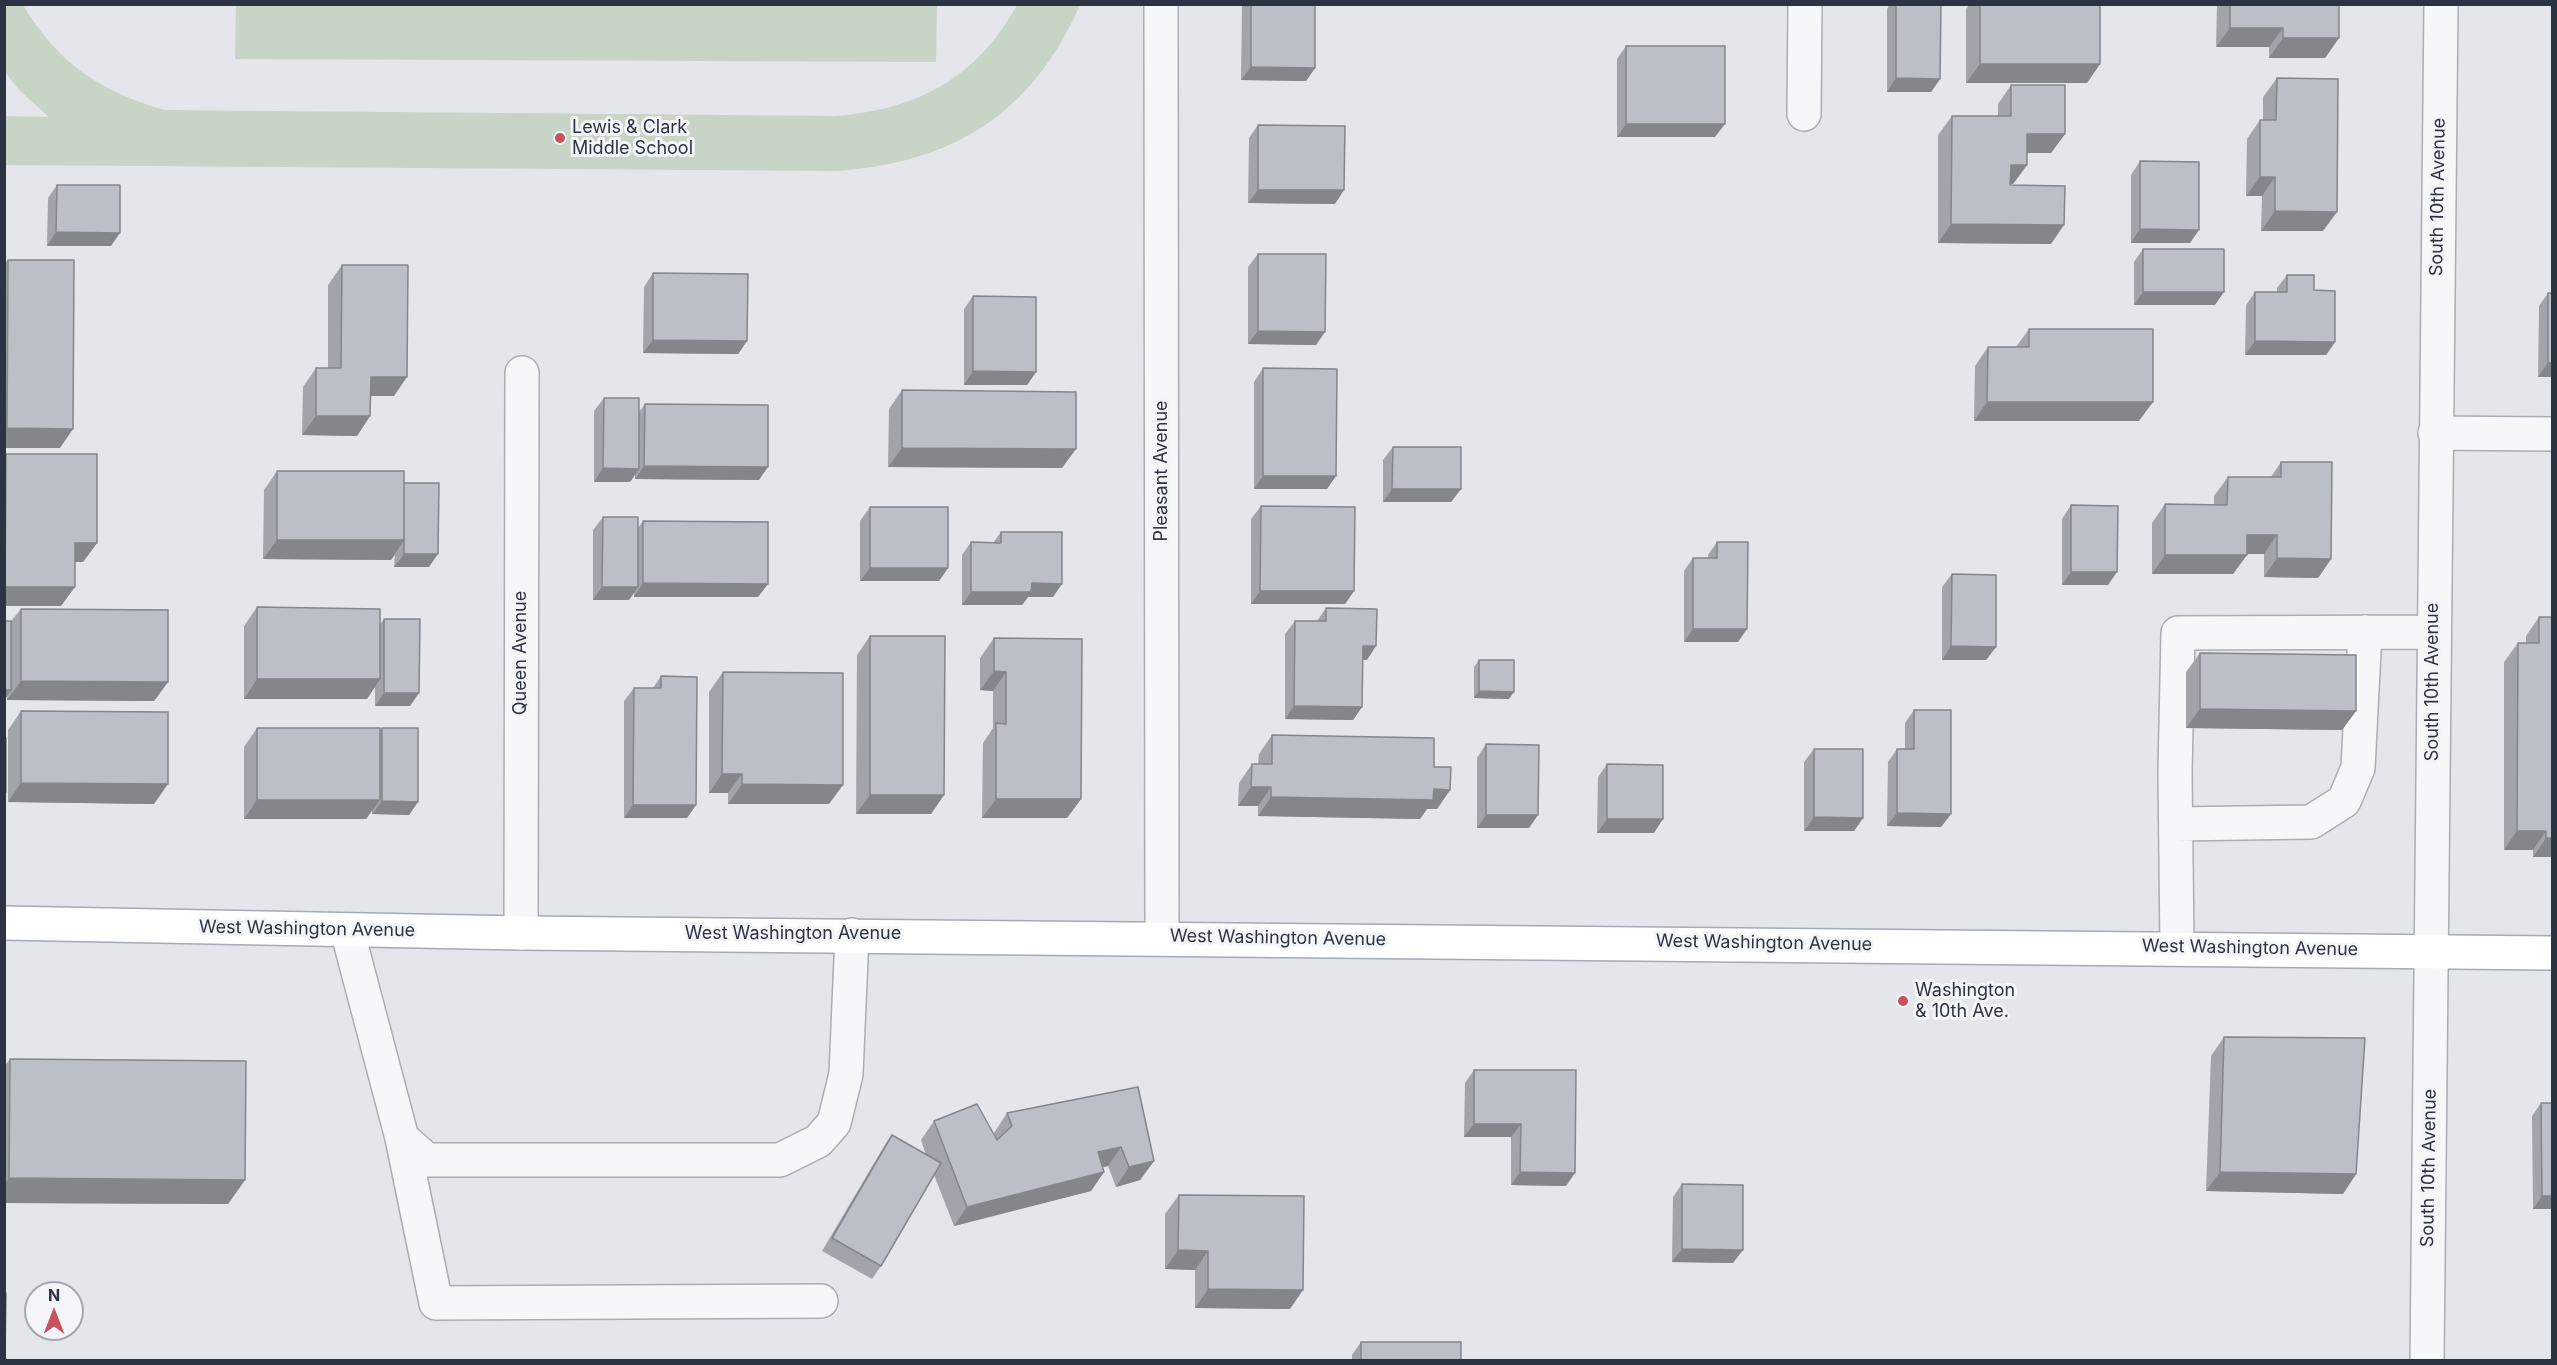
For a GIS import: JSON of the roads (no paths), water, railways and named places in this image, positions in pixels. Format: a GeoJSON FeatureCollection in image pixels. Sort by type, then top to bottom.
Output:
{"type":"FeatureCollection","features":[{"type":"Feature","properties":{"kind":"main road","name":"West Washington Avenue"},"geometry":{"type":"LineString","coordinates":[[4,923],[521,933],[1162,937],[2553,952]]}},
{"type":"Feature","properties":{"kind":"street","name":"Pleasant Avenue"},"geometry":{"type":"LineString","coordinates":[[1161,4],[1162,937]]}},
{"type":"Feature","properties":{"kind":"street"},"geometry":{"type":"LineString","coordinates":[[1804,114],[1805,4]]}},
{"type":"Feature","properties":{"kind":"street","name":"South 10th Avenue"},"geometry":{"type":"LineString","coordinates":[[2427,1360],[2441,4]]}},
{"type":"Feature","properties":{"kind":"street","name":"Queen Avenue"},"geometry":{"type":"LineString","coordinates":[[521,933],[522,373]]}},
{"type":"Feature","properties":{"kind":"street"},"geometry":{"type":"LineString","coordinates":[[2435,433],[2553,434]]}},
{"type":"Feature","properties":{"kind":"street"},"geometry":{"type":"LineString","coordinates":[[2176,824],[2310,822],[2344,801],[2358,768],[2365,632]]}},
{"type":"Feature","properties":{"kind":"street"},"geometry":{"type":"LineString","coordinates":[[2177,947],[2178,633],[2434,632]]}},
{"type":"Feature","properties":{"kind":"street"},"geometry":{"type":"LineString","coordinates":[[347,930],[402,1138],[436,1303],[821,1301]]}},
{"type":"Feature","properties":{"kind":"street"},"geometry":{"type":"LineString","coordinates":[[402,1138],[427,1160],[780,1160],[818,1141],[834,1123],[846,1074],[852,935]]}},
{"type":"Feature","properties":{"kind":"place","name":"Lewis & Clark Middle School"},"geometry":{"type":"Point","coordinates":[560,138]}},
{"type":"Feature","properties":{"kind":"place","name":"Washington & 10th Ave."},"geometry":{"type":"Point","coordinates":[1903,1001]}}]}
